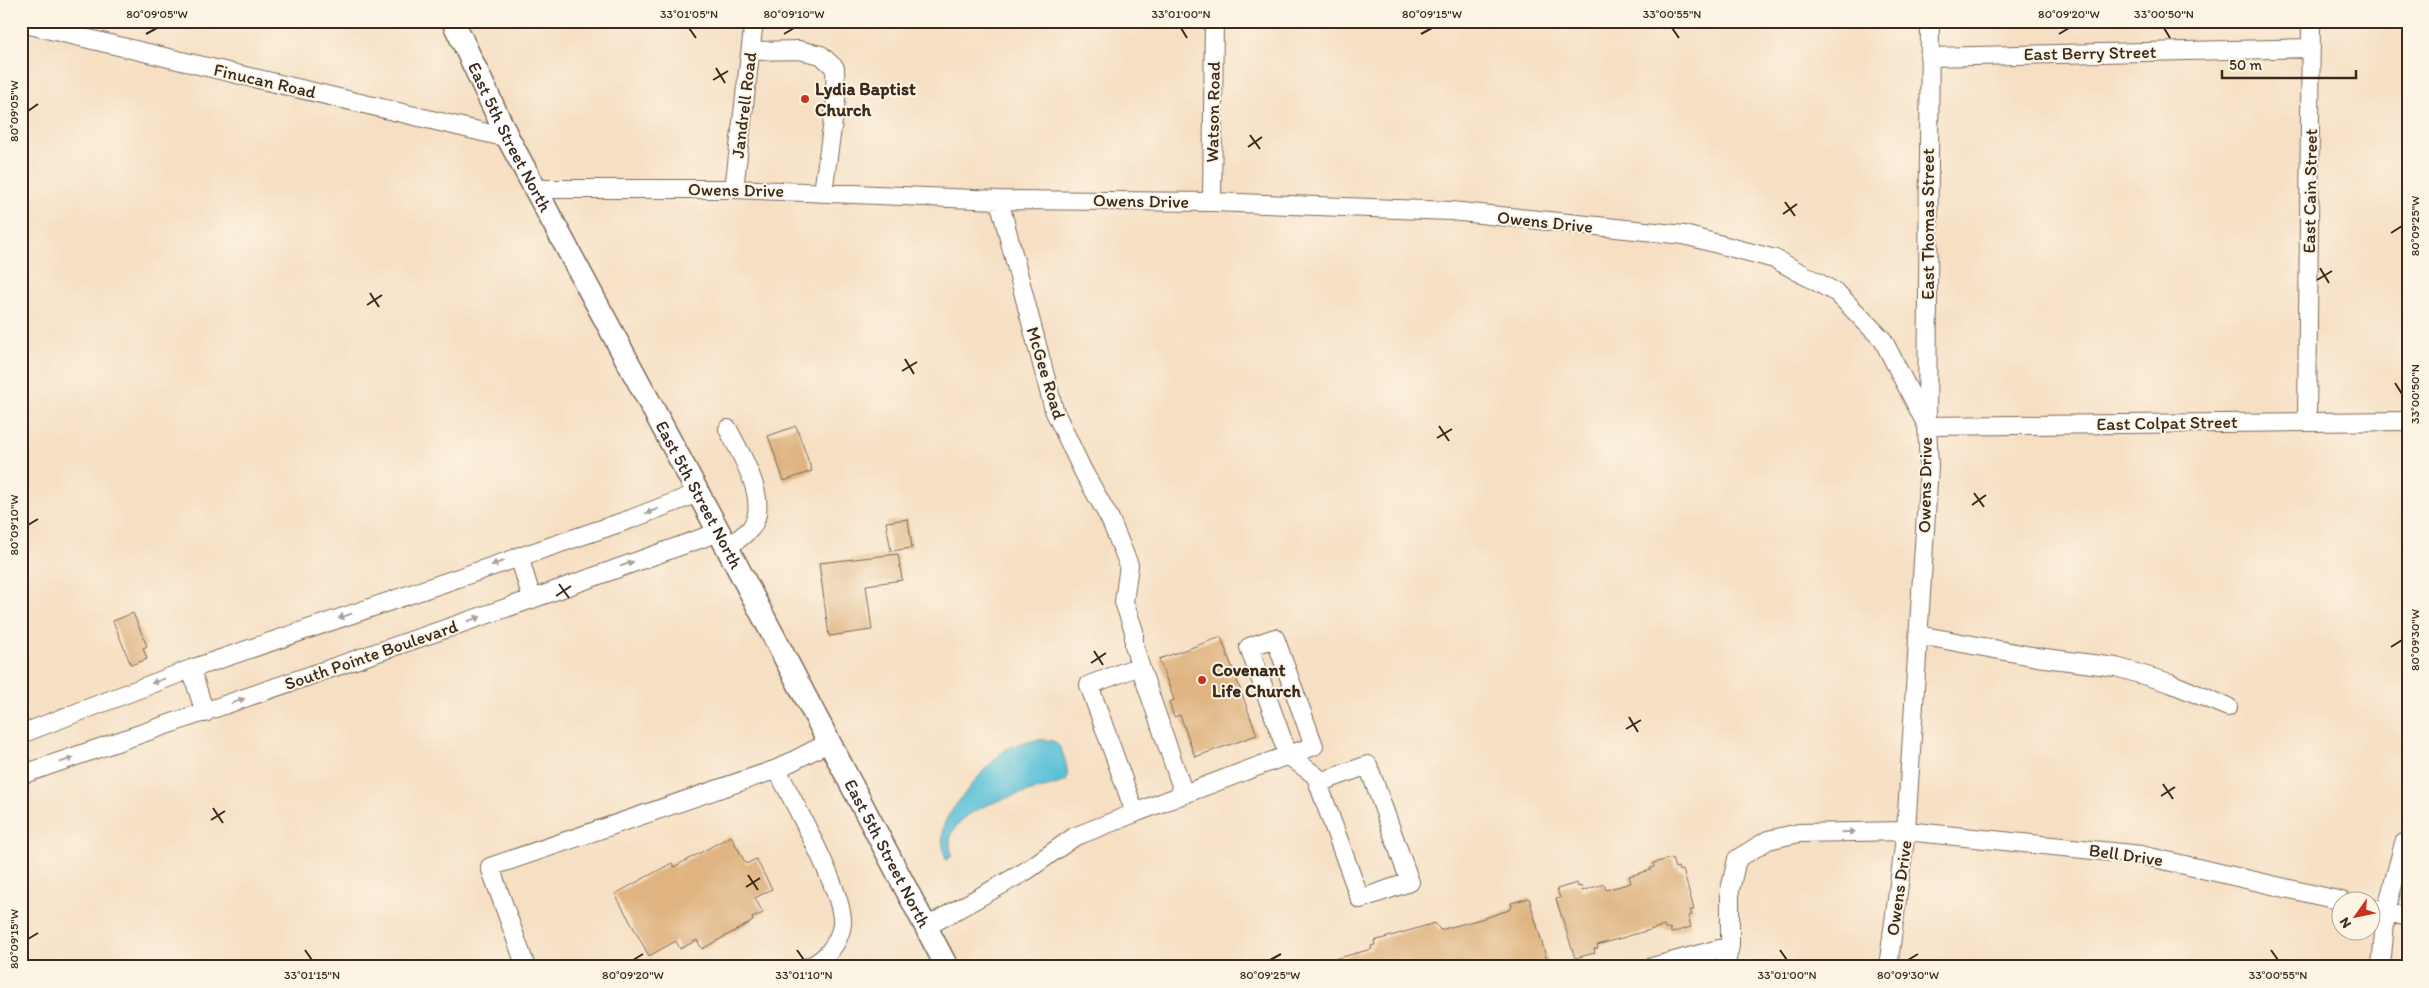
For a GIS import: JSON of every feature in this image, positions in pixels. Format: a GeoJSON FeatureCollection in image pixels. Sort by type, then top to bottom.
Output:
{"type":"FeatureCollection","features":[{"type":"Feature","properties":{"kind":"main road","name":"East 5th Street North"},"geometry":{"type":"LineString","coordinates":[[453,21],[508,138],[537,188],[947,967]]}},
{"type":"Feature","properties":{"kind":"street","name":"Jandrell Road"},"geometry":{"type":"LineString","coordinates":[[734,189],[754,21]]}},
{"type":"Feature","properties":{"kind":"street","name":"Watson Road"},"geometry":{"type":"LineString","coordinates":[[1212,202],[1214,21]]}},
{"type":"Feature","properties":{"kind":"street","name":"East Thomas Street"},"geometry":{"type":"LineString","coordinates":[[1926,426],[1930,21]]}},
{"type":"Feature","properties":{"kind":"street","name":"East Cain Street"},"geometry":{"type":"LineString","coordinates":[[2307,421],[2311,21]]}},
{"type":"Feature","properties":{"kind":"street","name":"Finucan Road"},"geometry":{"type":"LineString","coordinates":[[21,24],[508,138]]}},
{"type":"Feature","properties":{"kind":"street","name":"East Berry Street"},"geometry":{"type":"LineString","coordinates":[[1930,57],[2311,48]]}},
{"type":"Feature","properties":{"kind":"street"},"geometry":{"type":"LineString","coordinates":[[750,51],[799,50],[822,55],[835,68],[836,100],[823,192]]}},
{"type":"Feature","properties":{"kind":"street","name":"Owens Drive"},"geometry":{"type":"LineString","coordinates":[[537,188],[734,189],[999,200],[1212,202],[1452,212],[1684,235],[1774,259],[1837,292],[1883,340],[1926,426],[1929,466],[1906,831],[1888,967]]}},
{"type":"Feature","properties":{"kind":"street","name":"McGee Road"},"geometry":{"type":"LineString","coordinates":[[999,200],[1054,410],[1082,471],[1110,519],[1129,565],[1124,602],[1134,631],[1134,645],[1140,666]]}},
{"type":"Feature","properties":{"kind":"street","name":"East Colpat Street"},"geometry":{"type":"LineString","coordinates":[[1926,426],[2408,420]]}},
{"type":"Feature","properties":{"kind":"street"},"geometry":{"type":"LineString","coordinates":[[723,540],[752,527],[758,502],[753,481],[728,429]]}},
{"type":"Feature","properties":{"kind":"street"},"geometry":{"type":"LineString","coordinates":[[21,734],[191,669],[631,519],[698,493]]}},
{"type":"Feature","properties":{"kind":"street","name":"South Pointe Boulevard"},"geometry":{"type":"LineString","coordinates":[[21,775],[532,599],[723,540]]}},
{"type":"Feature","properties":{"kind":"street"},"geometry":{"type":"LineString","coordinates":[[519,556],[532,599]]}},
{"type":"Feature","properties":{"kind":"street"},"geometry":{"type":"LineString","coordinates":[[1919,635],[2037,657],[2116,667],[2170,683],[2228,707]]}},
{"type":"Feature","properties":{"kind":"street"},"geometry":{"type":"LineString","coordinates":[[926,927],[1026,871],[1074,838],[1184,794],[1288,755],[1314,746],[1275,638],[1249,647],[1288,755],[1316,776],[1318,783],[1360,898],[1410,882],[1368,765],[1318,783]]}},
{"type":"Feature","properties":{"kind":"street"},"geometry":{"type":"LineString","coordinates":[[1135,813],[1089,685],[1140,666],[1184,794]]}},
{"type":"Feature","properties":{"kind":"street"},"geometry":{"type":"LineString","coordinates":[[191,669],[205,713]]}},
{"type":"Feature","properties":{"kind":"street"},"geometry":{"type":"LineString","coordinates":[[526,967],[490,867],[777,769],[828,743]]}},
{"type":"Feature","properties":{"kind":"street"},"geometry":{"type":"LineString","coordinates":[[777,769],[840,904],[842,923],[839,939],[826,955],[808,967]]}},
{"type":"Feature","properties":{"kind":"street","name":"Bell Drive"},"geometry":{"type":"LineString","coordinates":[[1725,967],[1730,946],[1730,890],[1738,859],[1768,840],[1799,833],[1906,831],[2141,855],[2332,899]]}},
{"type":"Feature","properties":{"kind":"street"},"geometry":{"type":"LineString","coordinates":[[2382,901],[2404,843]]}},
{"type":"Feature","properties":{"kind":"street"},"geometry":{"type":"LineString","coordinates":[[2382,910],[2408,917]]}},
{"type":"Feature","properties":{"kind":"street"},"geometry":{"type":"LineString","coordinates":[[2381,940],[2382,967]]}},
{"type":"Feature","properties":{"kind":"street"},"geometry":{"type":"LineString","coordinates":[[1652,967],[1730,946]]}},
{"type":"Feature","properties":{"kind":"water"},"geometry":{"type":"Polygon","coordinates":[[[1037,740],[1057,743],[1063,753],[1066,765],[1066,781],[999,800],[966,816],[955,827],[950,841],[952,856],[946,860],[942,836],[945,822],[955,806],[983,771],[1007,749],[1037,740]]]}},
{"type":"Feature","properties":{"kind":"building"},"geometry":{"type":"Polygon","coordinates":[[[796,426],[812,471],[784,481],[768,436],[796,426]]]}},
{"type":"Feature","properties":{"kind":"building"},"geometry":{"type":"Polygon","coordinates":[[[908,519],[912,548],[891,551],[886,522],[908,519]]]}},
{"type":"Feature","properties":{"kind":"building"},"geometry":{"type":"Polygon","coordinates":[[[898,554],[902,580],[866,585],[872,630],[829,636],[819,563],[898,554]]]}},
{"type":"Feature","properties":{"kind":"building"},"geometry":{"type":"Polygon","coordinates":[[[133,613],[147,646],[143,648],[147,659],[131,665],[113,621],[133,613]]]}},
{"type":"Feature","properties":{"kind":"building","name":"Covenant Life Church"},"geometry":{"type":"Polygon","coordinates":[[[1221,637],[1257,735],[1195,757],[1180,715],[1174,717],[1169,702],[1174,700],[1159,659],[1221,637]]]}},
{"type":"Feature","properties":{"kind":"building"},"geometry":{"type":"Polygon","coordinates":[[[731,836],[746,864],[756,859],[772,889],[755,898],[763,913],[752,918],[753,921],[702,949],[697,940],[680,949],[676,941],[649,956],[615,894],[672,863],[674,867],[731,836]]]}},
{"type":"Feature","properties":{"kind":"building"},"geometry":{"type":"Polygon","coordinates":[[[1672,858],[1675,868],[1678,867],[1679,871],[1683,870],[1692,902],[1694,910],[1690,910],[1692,915],[1688,916],[1691,927],[1671,933],[1670,928],[1665,929],[1664,926],[1597,945],[1598,948],[1594,949],[1595,953],[1575,958],[1556,899],[1560,898],[1557,889],[1577,883],[1578,887],[1581,886],[1582,891],[1604,884],[1606,890],[1631,883],[1629,876],[1651,870],[1650,868],[1654,867],[1653,863],[1672,858]]]}},
{"type":"Feature","properties":{"kind":"building"},"geometry":{"type":"Polygon","coordinates":[[[1529,898],[1549,967],[1323,967],[1323,962],[1372,949],[1371,946],[1375,945],[1374,941],[1435,923],[1440,930],[1488,917],[1509,910],[1512,907],[1511,903],[1529,898]]]}},
{"type":"Feature","properties":{"kind":"place","name":"Lydia Baptist Church"},"geometry":{"type":"Point","coordinates":[805,99]}},
{"type":"Feature","properties":{"kind":"place","name":"Covenant Life Church"},"geometry":{"type":"Point","coordinates":[1202,680]}}]}
